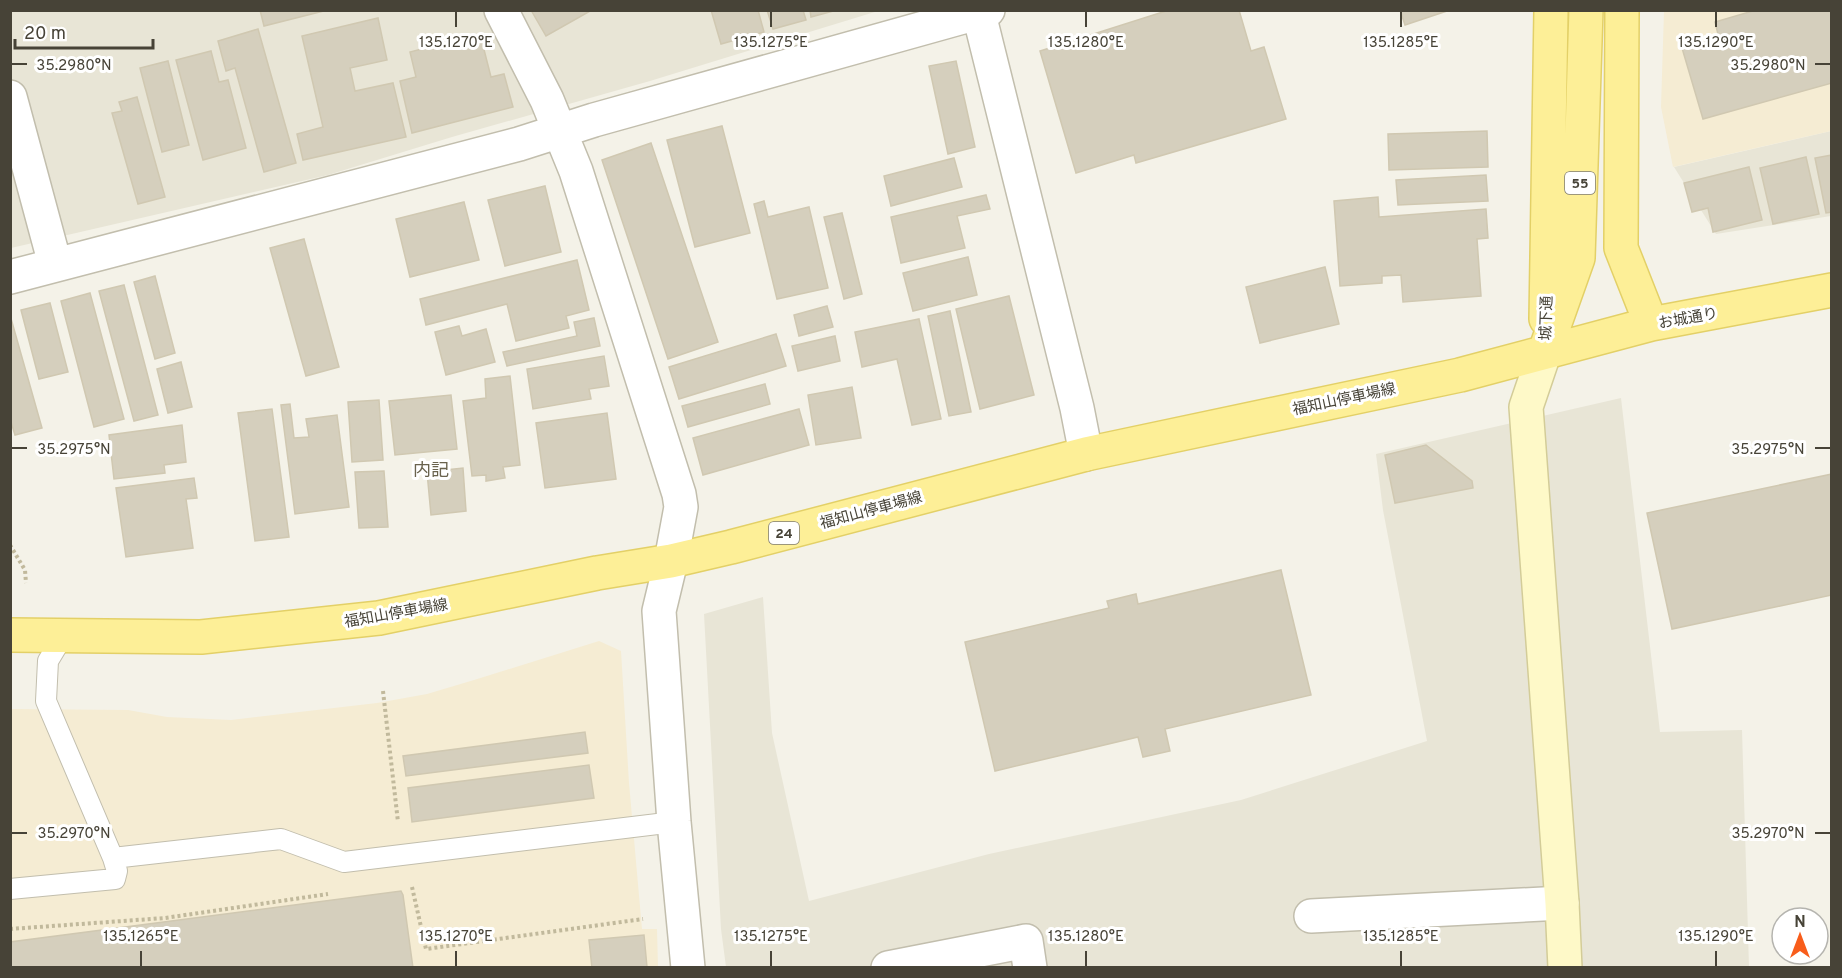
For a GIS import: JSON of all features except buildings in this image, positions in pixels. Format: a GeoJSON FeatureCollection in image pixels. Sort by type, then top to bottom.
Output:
{"type":"FeatureCollection","features":[{"type":"Feature","properties":{"kind":"main road","name":"城下通"},"geometry":{"type":"LineString","coordinates":[[1545,351],[1551,10]]}},
{"type":"Feature","properties":{"kind":"main road","name":"城下通"},"geometry":{"type":"LineString","coordinates":[[1545,351],[1578,258],[1586,10]]}},
{"type":"Feature","properties":{"kind":"main road"},"geometry":{"type":"LineString","coordinates":[[1622,10],[1621,248],[1652,324]]}},
{"type":"Feature","properties":{"kind":"main road","name":"お城通り"},"geometry":{"type":"LineString","coordinates":[[1545,351],[1652,324],[1832,290]]}},
{"type":"Feature","properties":{"kind":"main road","name":"福知山停車場線"},"geometry":{"type":"LineString","coordinates":[[10,635],[201,637],[379,618],[597,573],[671,561],[1086,454],[1460,375],[1545,351]]}},
{"type":"Feature","properties":{"kind":"street"},"geometry":{"type":"LineString","coordinates":[[501,10],[547,100],[576,171],[679,494],[681,507],[659,610],[674,822],[688,968]]}},
{"type":"Feature","properties":{"kind":"street"},"geometry":{"type":"LineString","coordinates":[[10,277],[560,132],[594,120],[982,11],[1086,454]]}},
{"type":"Feature","properties":{"kind":"street"},"geometry":{"type":"LineString","coordinates":[[10,97],[55,264]]}},
{"type":"Feature","properties":{"kind":"street"},"geometry":{"type":"LineString","coordinates":[[1545,351],[1526,407],[1565,968]]}},
{"type":"Feature","properties":{"kind":"street"},"geometry":{"type":"LineString","coordinates":[[1311,915],[1562,903]]}},
{"type":"Feature","properties":{"kind":"street"},"geometry":{"type":"LineString","coordinates":[[888,968],[1026,941],[1030,968]]}},
{"type":"Feature","properties":{"kind":"lane"},"geometry":{"type":"LineString","coordinates":[[10,889],[115,879],[117,871],[46,701],[48,661],[63,636]]}},
{"type":"Feature","properties":{"kind":"lane"},"geometry":{"type":"LineString","coordinates":[[113,858],[280,839],[344,862],[674,822]]}},
{"type":"Feature","properties":{"kind":"path"},"geometry":{"type":"LineString","coordinates":[[10,545],[25,570],[26,583]]}},
{"type":"Feature","properties":{"kind":"path"},"geometry":{"type":"LineString","coordinates":[[383,691],[398,825]]}},
{"type":"Feature","properties":{"kind":"path"},"geometry":{"type":"LineString","coordinates":[[411,882],[426,949],[650,919]]}},
{"type":"Feature","properties":{"kind":"path"},"geometry":{"type":"LineString","coordinates":[[10,929],[165,918],[329,894]]}},
{"type":"Feature","properties":{"kind":"shaded area"},"geometry":{"type":"Polygon","coordinates":[[[10,11],[878,11],[650,81],[328,175],[11,248],[10,11]]]}},
{"type":"Feature","properties":{"kind":"shaded area"},"geometry":{"type":"Polygon","coordinates":[[[1664,11],[1831,11],[1831,131],[1673,167],[1661,107],[1664,11]]]}},
{"type":"Feature","properties":{"kind":"shaded area"},"geometry":{"type":"Polygon","coordinates":[[[1831,131],[1831,216],[1716,234],[1674,167],[1831,131]]]}},
{"type":"Feature","properties":{"kind":"shaded area"},"geometry":{"type":"Polygon","coordinates":[[[1621,398],[1660,732],[1742,730],[1749,967],[726,967],[721,929],[704,614],[763,597],[772,733],[809,901],[989,854],[1241,800],[1427,741],[1383,510],[1376,454],[1621,398]]]}},
{"type":"Feature","properties":{"kind":"shaded area"},"geometry":{"type":"Polygon","coordinates":[[[599,641],[621,651],[629,783],[642,929],[657,929],[658,967],[11,968],[11,709],[128,710],[167,717],[231,720],[377,703],[427,694],[599,641]]]}},
{"type":"Feature","properties":{"kind":"district","name":"内記"},"geometry":{"type":"Point","coordinates":[431,470]}}]}
